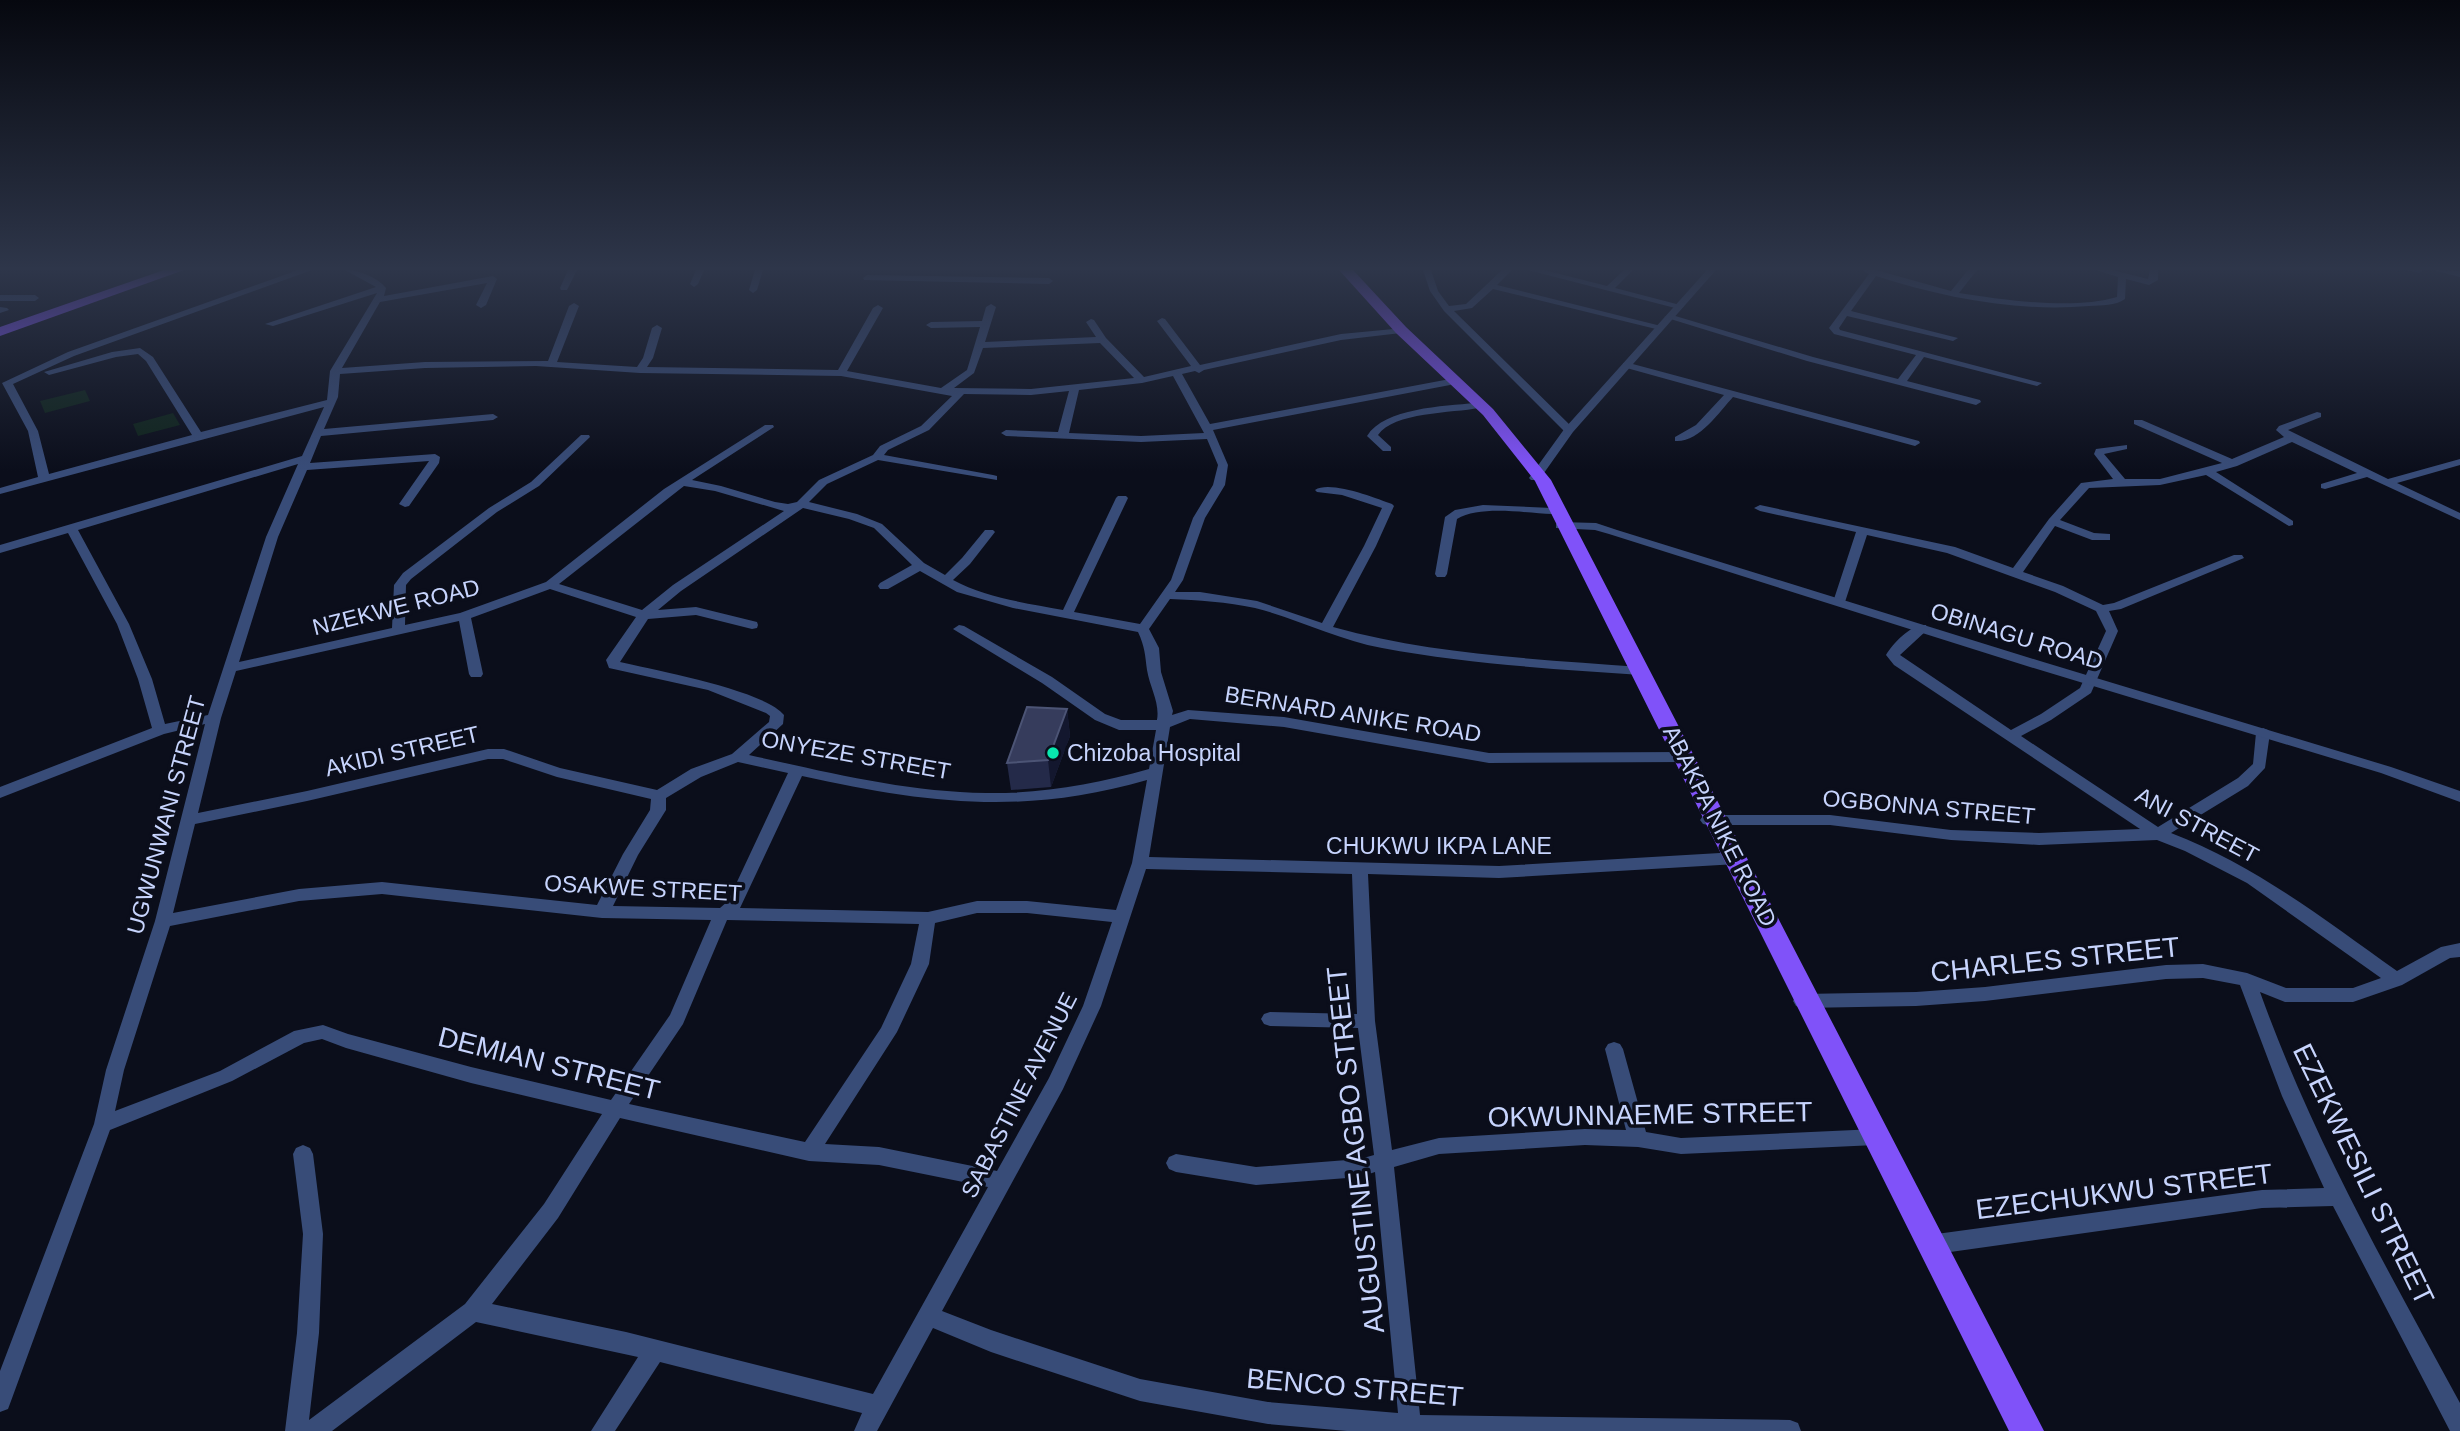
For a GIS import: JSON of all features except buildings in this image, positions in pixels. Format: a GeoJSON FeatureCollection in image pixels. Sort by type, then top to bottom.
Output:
{"type":"FeatureCollection","features":[{"type":"Feature","properties":{"kind":"main road","name":"ABAKPA NIKE ROAD"},"geometry":{"type":"LineString","coordinates":[[1405,337],[1486,415],[1536,476]]}},
{"type":"Feature","properties":{"kind":"main road","name":"ABAKPA NIKE ROAD"},"geometry":{"type":"LineString","coordinates":[[1405,337],[1488,412],[1536,476],[1732,858],[1868,1137],[1924,1245],[2027,1431]]}},
{"type":"Feature","properties":{"kind":"main road","name":"ABAKPA NIKE ROAD"},"geometry":{"type":"LineString","coordinates":[[1924,1245],[2011,1431]]}},
{"type":"Feature","properties":{"kind":"street"},"geometry":{"type":"LineString","coordinates":[[4,384],[71,354],[121,337]]}},
{"type":"Feature","properties":{"kind":"street","name":"UGWUNWANI STREET"},"geometry":{"type":"LineString","coordinates":[[0,1401],[5,1372],[103,1124],[115,1070],[163,921],[214,718],[269,548],[302,463],[331,402],[335,391],[335,371],[353,337]]}},
{"type":"Feature","properties":{"kind":"street"},"geometry":{"type":"LineString","coordinates":[[551,365],[562,337]]}},
{"type":"Feature","properties":{"kind":"street"},"geometry":{"type":"LineString","coordinates":[[640,370],[648,358],[654,337]]}},
{"type":"Feature","properties":{"kind":"street"},"geometry":{"type":"LineString","coordinates":[[841,373],[862,337]]}},
{"type":"Feature","properties":{"kind":"street"},"geometry":{"type":"LineString","coordinates":[[943,390],[971,371],[982,337]]}},
{"type":"Feature","properties":{"kind":"street"},"geometry":{"type":"LineString","coordinates":[[1100,337],[1142,380]]}},
{"type":"Feature","properties":{"kind":"street"},"geometry":{"type":"LineString","coordinates":[[1174,337],[1199,370]]}},
{"type":"Feature","properties":{"kind":"street"},"geometry":{"type":"LineString","coordinates":[[335,371],[515,362],[640,370],[841,373],[943,390],[983,393],[1074,389],[1142,380],[1199,370],[1343,337]]}},
{"type":"Feature","properties":{"kind":"street"},"geometry":{"type":"LineString","coordinates":[[1475,337],[1569,430]]}},
{"type":"Feature","properties":{"kind":"street"},"geometry":{"type":"LineString","coordinates":[[1536,476],[1569,430],[1651,337]]}},
{"type":"Feature","properties":{"kind":"street"},"geometry":{"type":"LineString","coordinates":[[1738,337],[1976,402]]}},
{"type":"Feature","properties":{"kind":"street"},"geometry":{"type":"LineString","coordinates":[[1854,337],[2037,383]]}},
{"type":"Feature","properties":{"kind":"street"},"geometry":{"type":"LineString","coordinates":[[1948,337],[1953,338]]}},
{"type":"Feature","properties":{"kind":"street"},"geometry":{"type":"LineString","coordinates":[[979,345],[1102,340]]}},
{"type":"Feature","properties":{"kind":"street"},"geometry":{"type":"LineString","coordinates":[[4,384],[115,354],[140,351],[150,359],[198,436]]}},
{"type":"Feature","properties":{"kind":"street"},"geometry":{"type":"LineString","coordinates":[[1900,383],[1921,355]]}},
{"type":"Feature","properties":{"kind":"street"},"geometry":{"type":"LineString","coordinates":[[1626,365],[1915,443]]}},
{"type":"Feature","properties":{"kind":"street"},"geometry":{"type":"LineString","coordinates":[[682,482],[788,508],[801,504],[853,516],[878,526],[920,566],[944,581],[984,597],[1143,629],[1177,580],[1199,517],[1219,485],[1223,465],[1209,432],[1177,374]]}},
{"type":"Feature","properties":{"kind":"street"},"geometry":{"type":"LineString","coordinates":[[1006,433],[1141,439],[1209,432],[1450,382]]}},
{"type":"Feature","properties":{"kind":"street"},"geometry":{"type":"LineString","coordinates":[[4,384],[33,431],[44,478]]}},
{"type":"Feature","properties":{"kind":"street"},"geometry":{"type":"LineString","coordinates":[[1063,435],[1074,389]]}},
{"type":"Feature","properties":{"kind":"street"},"geometry":{"type":"LineString","coordinates":[[644,615],[726,554],[801,504],[823,481],[877,457],[884,448],[925,428],[959,395],[943,390]]}},
{"type":"Feature","properties":{"kind":"street"},"geometry":{"type":"LineString","coordinates":[[1679,439],[1700,427],[1731,393]]}},
{"type":"Feature","properties":{"kind":"street"},"geometry":{"type":"LineString","coordinates":[[0,491],[331,402]]}},
{"type":"Feature","properties":{"kind":"street"},"geometry":{"type":"LineString","coordinates":[[1387,449],[1372,436],[1378,426],[1393,420],[1475,406]]}},
{"type":"Feature","properties":{"kind":"street"},"geometry":{"type":"LineString","coordinates":[[2317,415],[2281,430],[2292,439],[2390,482],[2460,517]]}},
{"type":"Feature","properties":{"kind":"street"},"geometry":{"type":"LineString","coordinates":[[318,433],[493,417]]}},
{"type":"Feature","properties":{"kind":"street"},"geometry":{"type":"LineString","coordinates":[[2138,422],[2233,464]]}},
{"type":"Feature","properties":{"kind":"street","name":"NZEKWE ROAD"},"geometry":{"type":"LineString","coordinates":[[231,668],[464,616],[550,585],[633,517],[682,482],[769,427]]}},
{"type":"Feature","properties":{"kind":"street"},"geometry":{"type":"LineString","coordinates":[[398,630],[400,585],[407,576],[494,510],[535,484],[585,437]]}},
{"type":"Feature","properties":{"kind":"street"},"geometry":{"type":"LineString","coordinates":[[2017,573],[2053,521],[2085,485],[2097,482],[2160,482],[2210,473],[2292,439]]}},
{"type":"Feature","properties":{"kind":"street"},"geometry":{"type":"LineString","coordinates":[[2122,483],[2099,454],[2101,451],[2123,447]]}},
{"type":"Feature","properties":{"kind":"street"},"geometry":{"type":"LineString","coordinates":[[0,549],[302,463],[435,457],[434,463],[405,503]]}},
{"type":"Feature","properties":{"kind":"street"},"geometry":{"type":"LineString","coordinates":[[877,457],[993,478]]}},
{"type":"Feature","properties":{"kind":"street"},"geometry":{"type":"LineString","coordinates":[[2390,482],[2460,462]]}},
{"type":"Feature","properties":{"kind":"street"},"geometry":{"type":"LineString","coordinates":[[2210,473],[2289,523]]}},
{"type":"Feature","properties":{"kind":"street"},"geometry":{"type":"LineString","coordinates":[[2325,486],[2369,473]]}},
{"type":"Feature","properties":{"kind":"street"},"geometry":{"type":"LineString","coordinates":[[1321,490],[1355,495],[1388,506],[1326,629]]}},
{"type":"Feature","properties":{"kind":"street"},"geometry":{"type":"LineString","coordinates":[[1067,614],[1122,498]]}},
{"type":"Feature","properties":{"kind":"street"},"geometry":{"type":"LineString","coordinates":[[1760,508],[1951,550],[2017,573],[2101,609],[2117,606],[2238,558]]}},
{"type":"Feature","properties":{"kind":"street","name":"OBINAGU ROAD"},"geometry":{"type":"LineString","coordinates":[[1441,574],[1451,517],[1454,514],[1476,510],[1596,527],[2386,770],[2460,797]]}},
{"type":"Feature","properties":{"kind":"street"},"geometry":{"type":"LineString","coordinates":[[2053,521],[2092,536],[2106,537]]}},
{"type":"Feature","properties":{"kind":"street"},"geometry":{"type":"LineString","coordinates":[[72,529],[123,624],[145,679],[160,730]]}},
{"type":"Feature","properties":{"kind":"street"},"geometry":{"type":"LineString","coordinates":[[1839,601],[1863,530]]}},
{"type":"Feature","properties":{"kind":"street"},"geometry":{"type":"LineString","coordinates":[[944,581],[966,561],[989,532]]}},
{"type":"Feature","properties":{"kind":"street"},"geometry":{"type":"LineString","coordinates":[[884,586],[920,566]]}},
{"type":"Feature","properties":{"kind":"street"},"geometry":{"type":"LineString","coordinates":[[550,585],[644,615],[695,611],[752,625]]}},
{"type":"Feature","properties":{"kind":"street"},"geometry":{"type":"LineString","coordinates":[[1166,595],[1200,596],[1256,605],[1380,644],[1481,659],[1637,671]]}},
{"type":"Feature","properties":{"kind":"street"},"geometry":{"type":"LineString","coordinates":[[2010,736],[2046,717],[2086,690],[2112,631],[2101,609]]}},
{"type":"Feature","properties":{"kind":"street","name":"ONYEZE STREET"},"geometry":{"type":"LineString","coordinates":[[644,615],[619,650],[613,660],[614,665],[712,687],[771,710],[777,715],[776,724],[737,757]]}},
{"type":"Feature","properties":{"kind":"street"},"geometry":{"type":"LineString","coordinates":[[464,616],[476,674]]}},
{"type":"Feature","properties":{"kind":"street","name":"ANI STREET"},"geometry":{"type":"LineString","coordinates":[[1921,628],[1896,649],[1894,655],[1899,662],[2158,834],[2191,845],[2241,870],[2396,980]]}},
{"type":"Feature","properties":{"kind":"street","name":"BERNARD ANIKE ROAD"},"geometry":{"type":"LineString","coordinates":[[960,629],[1119,726],[1162,725],[1188,714],[1219,715],[1284,722],[1489,758],[1681,757]]}},
{"type":"Feature","properties":{"kind":"street","name":"SABASTINE AVENUE"},"geometry":{"type":"LineString","coordinates":[[865,1431],[1056,1083],[1087,1017],[1123,917],[1140,863],[1165,706],[1154,672],[1152,648],[1143,629]]}},
{"type":"Feature","properties":{"kind":"street"},"geometry":{"type":"LineString","coordinates":[[0,793],[160,730],[214,718]]}},
{"type":"Feature","properties":{"kind":"street","name":"OGBONNA STREET"},"geometry":{"type":"LineString","coordinates":[[1712,820],[1774,818],[1864,822],[1951,835],[2039,839],[2158,834],[2243,782],[2260,765],[2263,733]]}},
{"type":"Feature","properties":{"kind":"street","name":"AKIDI STREET"},"geometry":{"type":"LineString","coordinates":[[190,820],[307,796],[446,761],[488,754],[504,754],[558,772],[659,796]]}},
{"type":"Feature","properties":{"kind":"street"},"geometry":{"type":"LineString","coordinates":[[602,912],[631,854],[658,810],[659,796],[696,773],[737,757]]}},
{"type":"Feature","properties":{"kind":"street","name":"ONYEZE STREET"},"geometry":{"type":"LineString","coordinates":[[737,757],[893,787],[975,798],[1036,795],[1132,780],[1153,773]]}},
{"type":"Feature","properties":{"kind":"street"},"geometry":{"type":"LineString","coordinates":[[313,1431],[473,1311],[551,1211],[615,1109],[677,1019],[721,915],[734,905],[797,770]]}},
{"type":"Feature","properties":{"kind":"street","name":"CHUKWU IKPA LANE"},"geometry":{"type":"LineString","coordinates":[[1140,863],[1499,872],[1732,858]]}},
{"type":"Feature","properties":{"kind":"street","name":"AUGUSTINE AGBO STREET"},"geometry":{"type":"LineString","coordinates":[[1360,870],[1366,1021],[1384,1160],[1410,1424]]}},
{"type":"Feature","properties":{"kind":"street","name":"OSAKWE STREET"},"geometry":{"type":"LineString","coordinates":[[163,921],[272,900],[353,889],[382,888],[602,912],[928,918],[978,907],[1027,907],[1123,917]]}},
{"type":"Feature","properties":{"kind":"street"},"geometry":{"type":"LineString","coordinates":[[808,1152],[888,1032],[920,964],[928,918]]}},
{"type":"Feature","properties":{"kind":"street","name":"CHARLES STREET"},"geometry":{"type":"LineString","coordinates":[[1803,1001],[1916,999],[1986,994],[2166,972],[2203,971],[2247,980],[2285,995],[2353,995],[2396,980],[2447,952],[2460,950]]}},
{"type":"Feature","properties":{"kind":"street","name":"EZEKWESILI STREET"},"geometry":{"type":"LineString","coordinates":[[2247,980],[2266,1038],[2338,1197],[2460,1426]]}},
{"type":"Feature","properties":{"kind":"street"},"geometry":{"type":"LineString","coordinates":[[1270,1019],[1366,1021]]}},
{"type":"Feature","properties":{"kind":"street","name":"DEMIAN STREET"},"geometry":{"type":"LineString","coordinates":[[103,1124],[226,1076],[312,1032],[323,1032],[346,1041],[471,1075],[808,1152],[879,1156],[1001,1181]]}},
{"type":"Feature","properties":{"kind":"street"},"geometry":{"type":"LineString","coordinates":[[1614,1049],[1637,1139]]}},
{"type":"Feature","properties":{"kind":"street","name":"OKWUNNAEME STREET"},"geometry":{"type":"LineString","coordinates":[[1176,1163],[1256,1176],[1360,1168],[1439,1146],[1586,1137],[1637,1139],[1681,1146],[1868,1137]]}},
{"type":"Feature","properties":{"kind":"street"},"geometry":{"type":"LineString","coordinates":[[296,1431],[312,1285],[313,1234],[303,1154]]}},
{"type":"Feature","properties":{"kind":"street","name":"EZECHUKWU STREET"},"geometry":{"type":"LineString","coordinates":[[1924,1245],[2262,1199],[2338,1197]]}},
{"type":"Feature","properties":{"kind":"street"},"geometry":{"type":"LineString","coordinates":[[473,1311],[538,1322],[878,1406]]}},
{"type":"Feature","properties":{"kind":"street","name":"BENCO STREET"},"geometry":{"type":"LineString","coordinates":[[928,1316],[991,1341],[1140,1390],[1268,1413],[1445,1429],[1790,1431]]}},
{"type":"Feature","properties":{"kind":"street"},"geometry":{"type":"LineString","coordinates":[[602,1431],[655,1351]]}},
{"type":"Feature","properties":{"kind":"green space"},"geometry":{"type":"Polygon","coordinates":[[[85,390],[90,401],[45,413],[40,401],[85,390]]]}},
{"type":"Feature","properties":{"kind":"green space"},"geometry":{"type":"Polygon","coordinates":[[[173,413],[180,425],[138,436],[133,424],[173,413]]]}},
{"type":"Feature","properties":{"kind":"place","name":"Chizoba Hospital"},"geometry":{"type":"Point","coordinates":[1053,753]}}]}
